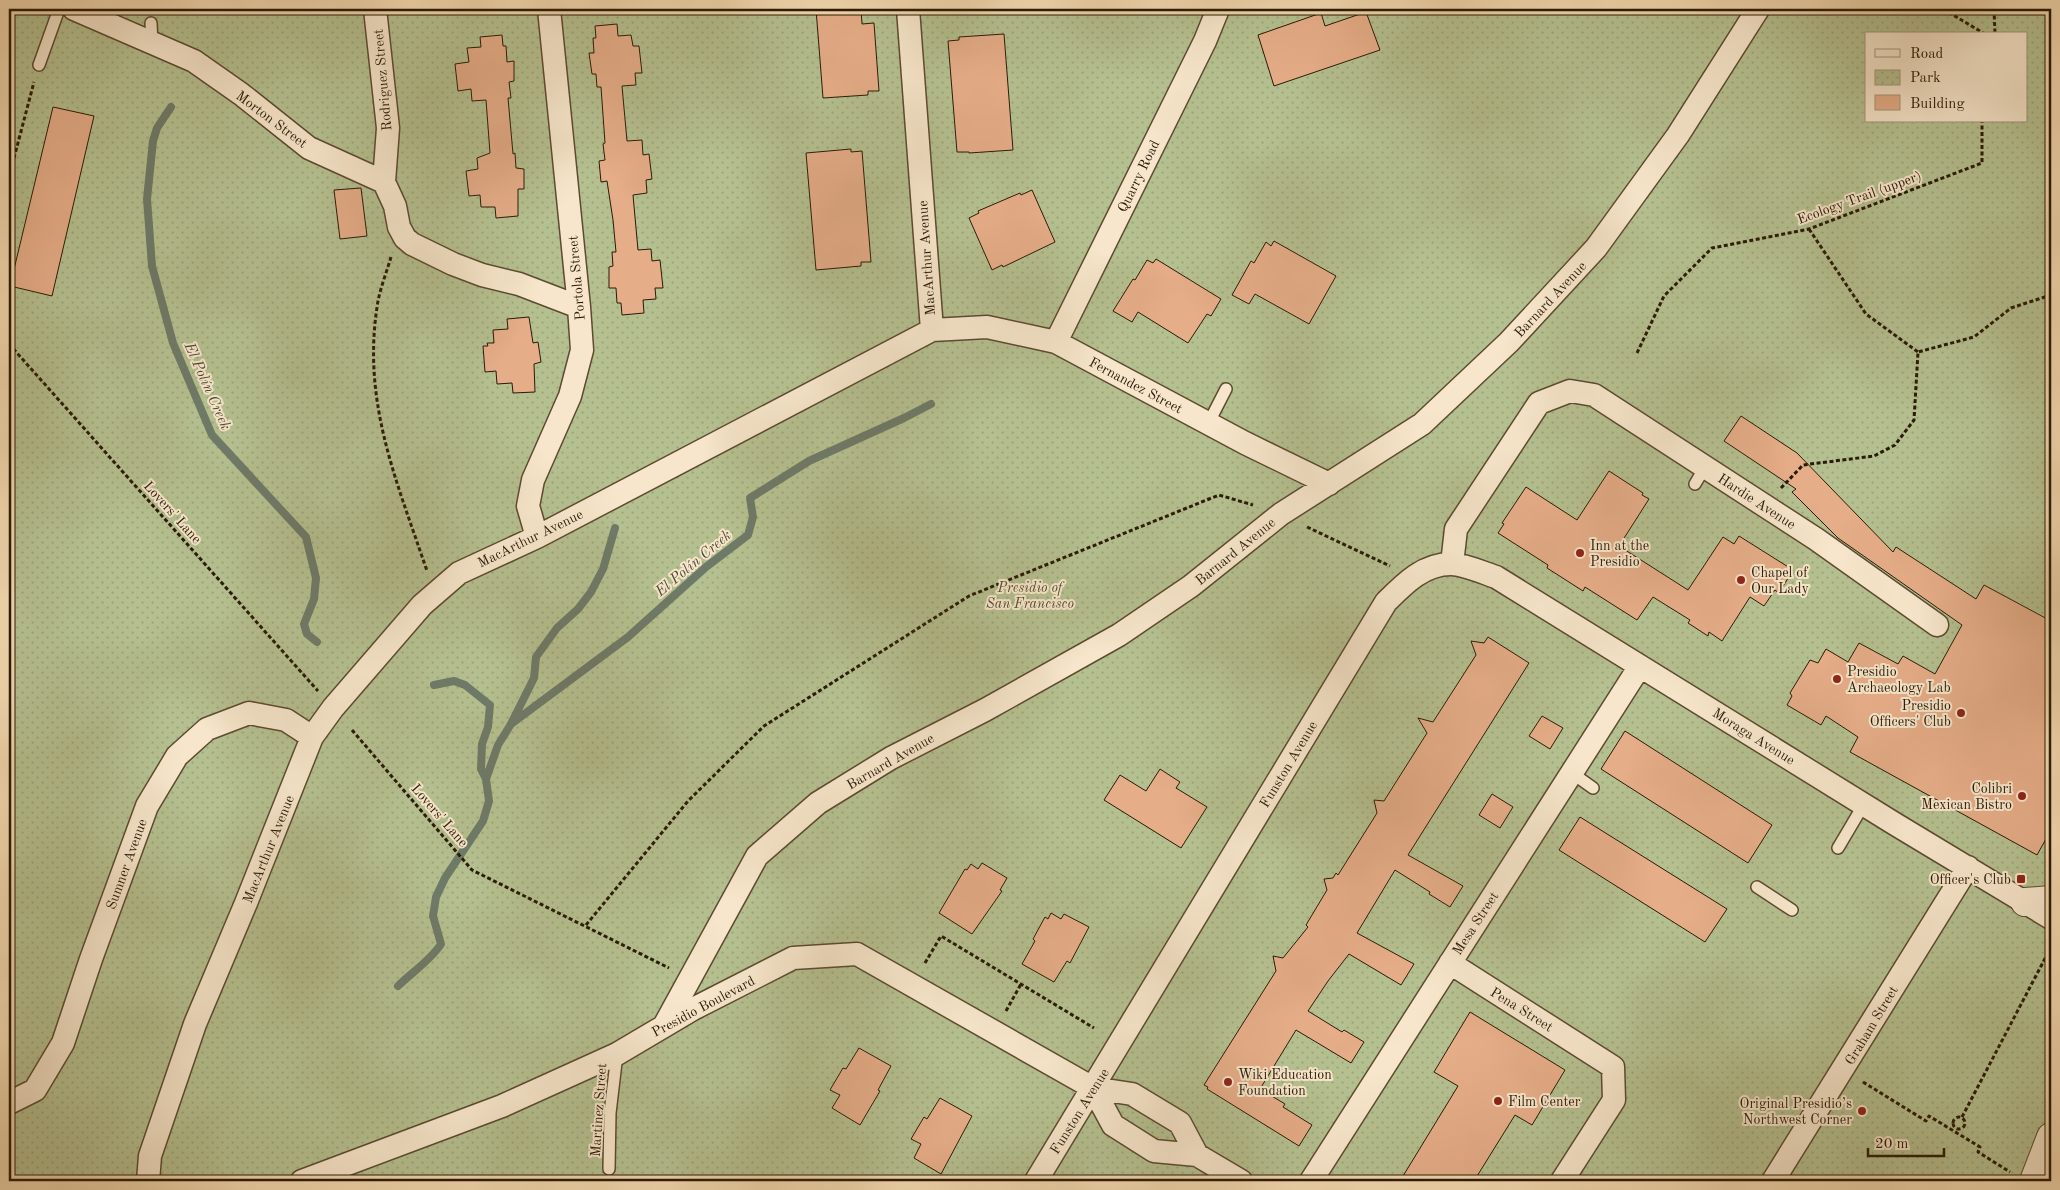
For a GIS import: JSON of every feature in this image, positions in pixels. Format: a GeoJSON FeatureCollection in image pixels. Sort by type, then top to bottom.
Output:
{"type":"FeatureCollection","features":[{"type":"Feature","properties":{"kind":"street","name":"Morton Street"},"geometry":{"type":"LineString","coordinates":[[74,9],[152,34],[241,94],[310,148],[384,182]]}},
{"type":"Feature","properties":{"kind":"street","name":"Rodriguez Street"},"geometry":{"type":"LineString","coordinates":[[375,9],[388,128],[384,182]]}},
{"type":"Feature","properties":{"kind":"street","name":"Portola Street"},"geometry":{"type":"LineString","coordinates":[[537,537],[528,506],[533,480],[570,396],[582,350],[549,9]]}},
{"type":"Feature","properties":{"kind":"street","name":"MacArthur Avenue"},"geometry":{"type":"LineString","coordinates":[[148,1181],[150,1156],[194,1024],[246,903],[312,737],[345,695],[422,605],[459,573],[537,537],[932,330],[908,9]]}},
{"type":"Feature","properties":{"kind":"street","name":"Quarry Road"},"geometry":{"type":"LineString","coordinates":[[1056,342],[1205,41],[1218,9]]}},
{"type":"Feature","properties":{"kind":"street","name":"Barnard Avenue"},"geometry":{"type":"LineString","coordinates":[[664,1026],[757,856],[818,803],[892,758],[985,710],[1119,635],[1192,586],[1281,514],[1422,424],[1509,342],[1596,248],[1678,135],[1758,9]]}},
{"type":"Feature","properties":{"kind":"street"},"geometry":{"type":"LineString","coordinates":[[384,182],[395,206],[399,227],[405,238],[412,244],[453,264],[482,275],[519,284],[579,307]]}},
{"type":"Feature","properties":{"kind":"street","name":"Fernandez Street"},"geometry":{"type":"LineString","coordinates":[[932,330],[987,327],[1056,342],[1208,424],[1329,484]]}},
{"type":"Feature","properties":{"kind":"street","name":"Hardie Avenue"},"geometry":{"type":"LineString","coordinates":[[1452,564],[1456,529],[1539,403],[1570,390],[1594,395],[1700,476],[1765,506],[1816,539],[1937,625]]}},
{"type":"Feature","properties":{"kind":"street","name":"Funston Avenue"},"geometry":{"type":"LineString","coordinates":[[1036,1181],[1386,602],[1413,576],[1432,567],[1452,564]]}},
{"type":"Feature","properties":{"kind":"street","name":"Moraga Avenue"},"geometry":{"type":"LineString","coordinates":[[1452,564],[1496,577],[1968,867],[2038,901],[2051,918]]}},
{"type":"Feature","properties":{"kind":"street","name":"Mesa Street"},"geometry":{"type":"LineString","coordinates":[[1311,1181],[1640,666]]}},
{"type":"Feature","properties":{"kind":"street","name":"Sumner Avenue"},"geometry":{"type":"LineString","coordinates":[[9,1103],[35,1090],[63,1043],[91,959],[147,806],[177,756],[207,729],[249,713],[286,720],[312,737]]}},
{"type":"Feature","properties":{"kind":"street","name":"Graham Street"},"geometry":{"type":"LineString","coordinates":[[1774,1181],[1968,867]]}},
{"type":"Feature","properties":{"kind":"street","name":"Presidio Boulevard"},"geometry":{"type":"LineString","coordinates":[[302,1181],[502,1106],[617,1054],[664,1026],[793,958],[857,954],[1093,1088],[1132,1094],[1180,1123],[1197,1155]]}},
{"type":"Feature","properties":{"kind":"street","name":"Pena Street"},"geometry":{"type":"LineString","coordinates":[[1450,963],[1613,1067],[1614,1100],[1562,1181]]}},
{"type":"Feature","properties":{"kind":"street"},"geometry":{"type":"LineString","coordinates":[[1093,1088],[1113,1125],[1154,1151],[1197,1155],[1241,1181]]}},
{"type":"Feature","properties":{"kind":"street"},"geometry":{"type":"LineString","coordinates":[[2026,1179],[2051,1137]]}},
{"type":"Feature","properties":{"kind":"lane"},"geometry":{"type":"LineString","coordinates":[[39,65],[59,9]]}},
{"type":"Feature","properties":{"kind":"lane"},"geometry":{"type":"LineString","coordinates":[[1208,424],[1226,389]]}},
{"type":"Feature","properties":{"kind":"lane"},"geometry":{"type":"LineString","coordinates":[[1572,773],[1593,788]]}},
{"type":"Feature","properties":{"kind":"lane"},"geometry":{"type":"LineString","coordinates":[[1838,848],[1864,804]]}},
{"type":"Feature","properties":{"kind":"lane"},"geometry":{"type":"LineString","coordinates":[[1757,887],[1792,910]]}},
{"type":"Feature","properties":{"kind":"lane","name":"Martinez Street"},"geometry":{"type":"LineString","coordinates":[[609,1169],[610,1113],[617,1054]]}},
{"type":"Feature","properties":{"kind":"path"},"geometry":{"type":"LineString","coordinates":[[1943,9],[1982,32]]}},
{"type":"Feature","properties":{"kind":"path"},"geometry":{"type":"LineString","coordinates":[[1994,9],[1995,32]]}},
{"type":"Feature","properties":{"kind":"path"},"geometry":{"type":"LineString","coordinates":[[9,176],[39,65]]}},
{"type":"Feature","properties":{"kind":"path","name":"Ecology Trail (upper)"},"geometry":{"type":"LineString","coordinates":[[1636,353],[1664,296],[1712,248],[1809,229],[1982,163],[1982,122]]}},
{"type":"Feature","properties":{"kind":"path"},"geometry":{"type":"LineString","coordinates":[[399,227],[378,300],[373,359],[376,393],[380,428],[394,476],[436,592]]}},
{"type":"Feature","properties":{"kind":"path"},"geometry":{"type":"LineString","coordinates":[[1809,229],[1866,314],[1918,352]]}},
{"type":"Feature","properties":{"kind":"path"},"geometry":{"type":"LineString","coordinates":[[1918,352],[1974,337],[2011,308],[2051,295]]}},
{"type":"Feature","properties":{"kind":"path","name":"Lovers' Lane"},"geometry":{"type":"LineString","coordinates":[[9,344],[321,694]]}},
{"type":"Feature","properties":{"kind":"path"},"geometry":{"type":"LineString","coordinates":[[1765,506],[1803,465],[1874,456],[1895,445],[1914,420],[1918,352]]}},
{"type":"Feature","properties":{"kind":"path"},"geometry":{"type":"LineString","coordinates":[[670,968],[586,925],[688,801],[764,726],[969,596],[1219,495],[1281,514],[1354,550],[1413,576]]}},
{"type":"Feature","properties":{"kind":"path","name":"Lovers' Lane"},"geometry":{"type":"LineString","coordinates":[[352,730],[472,870],[586,925]]}},
{"type":"Feature","properties":{"kind":"path"},"geometry":{"type":"LineString","coordinates":[[925,963],[941,936],[1094,1028]]}},
{"type":"Feature","properties":{"kind":"path"},"geometry":{"type":"LineString","coordinates":[[1955,1130],[1953,1121],[1958,1117],[1962,1117],[2050,949]]}},
{"type":"Feature","properties":{"kind":"path"},"geometry":{"type":"LineString","coordinates":[[1005,1011],[1021,984]]}},
{"type":"Feature","properties":{"kind":"path"},"geometry":{"type":"LineString","coordinates":[[1843,1071],[1926,1121],[1929,1116],[1955,1130],[1980,1147],[1978,1152],[2026,1179]]}},
{"type":"Feature","properties":{"kind":"path"},"geometry":{"type":"LineString","coordinates":[[1955,1130],[1962,1129],[1965,1126],[1962,1117]]}},
{"type":"Feature","properties":{"kind":"green space","name":"Presidio of San Francisco"},"geometry":{"type":"Polygon","coordinates":[[[9,9],[2051,9],[2051,1181],[9,1181],[9,9]]]}},
{"type":"Feature","properties":{"kind":"building"},"geometry":{"type":"Polygon","coordinates":[[[816,9],[861,9],[862,24],[874,23],[879,91],[868,91],[868,95],[823,98],[816,9]]]}},
{"type":"Feature","properties":{"kind":"building"},"geometry":{"type":"Polygon","coordinates":[[[1366,12],[1380,50],[1274,86],[1258,35],[1321,13],[1325,26],[1366,12]]]}},
{"type":"Feature","properties":{"kind":"building"},"geometry":{"type":"Polygon","coordinates":[[[617,24],[618,36],[631,35],[633,46],[639,46],[642,73],[635,73],[636,85],[622,86],[627,141],[642,140],[643,155],[649,154],[652,179],[646,180],[647,193],[633,195],[638,250],[651,249],[652,261],[660,260],[663,288],[655,288],[656,299],[643,300],[644,313],[622,315],[621,303],[617,303],[616,288],[609,288],[609,267],[613,266],[612,252],[616,252],[607,181],[601,182],[599,161],[605,160],[601,87],[597,87],[596,74],[592,74],[589,53],[594,53],[593,38],[596,38],[595,26],[617,24]]]}},
{"type":"Feature","properties":{"kind":"building"},"geometry":{"type":"Polygon","coordinates":[[[1004,34],[1013,150],[957,152],[948,41],[959,40],[959,37],[1004,34]]]}},
{"type":"Feature","properties":{"kind":"building"},"geometry":{"type":"Polygon","coordinates":[[[502,35],[503,46],[506,46],[507,62],[514,61],[514,81],[509,82],[511,98],[508,98],[513,154],[515,153],[516,168],[524,169],[524,189],[518,189],[518,216],[496,218],[495,207],[481,207],[480,195],[469,196],[466,171],[478,169],[477,158],[490,153],[486,100],[472,101],[471,89],[458,91],[455,64],[469,62],[467,48],[481,47],[480,37],[502,35]]]}},
{"type":"Feature","properties":{"kind":"building"},"geometry":{"type":"Polygon","coordinates":[[[53,107],[94,116],[52,296],[10,286],[53,107]]]}},
{"type":"Feature","properties":{"kind":"building"},"geometry":{"type":"Polygon","coordinates":[[[851,149],[851,152],[862,151],[871,262],[861,262],[861,266],[816,270],[806,153],[851,149]]]}},
{"type":"Feature","properties":{"kind":"building"},"geometry":{"type":"Polygon","coordinates":[[[361,188],[367,236],[340,239],[334,190],[361,188]]]}},
{"type":"Feature","properties":{"kind":"building"},"geometry":{"type":"Polygon","coordinates":[[[1032,190],[1055,242],[1003,267],[1002,265],[992,270],[969,218],[979,213],[978,211],[1020,193],[1021,195],[1032,190]]]}},
{"type":"Feature","properties":{"kind":"building"},"geometry":{"type":"Polygon","coordinates":[[[1274,241],[1336,276],[1309,324],[1255,294],[1249,304],[1232,295],[1251,261],[1254,263],[1266,242],[1271,246],[1274,241]]]}},
{"type":"Feature","properties":{"kind":"building"},"geometry":{"type":"Polygon","coordinates":[[[1156,259],[1221,299],[1211,316],[1207,314],[1188,343],[1138,312],[1132,322],[1113,311],[1147,260],[1153,263],[1156,259]]]}},
{"type":"Feature","properties":{"kind":"building"},"geometry":{"type":"Polygon","coordinates":[[[529,317],[533,343],[538,342],[541,362],[534,364],[535,392],[513,393],[512,383],[497,384],[496,371],[485,372],[483,346],[488,346],[487,343],[494,343],[493,330],[508,329],[507,319],[529,317]]]}},
{"type":"Feature","properties":{"kind":"building","name":"Presidio Officers' Club"},"geometry":{"type":"Polygon","coordinates":[[[1741,416],[1797,453],[1893,552],[1896,547],[1976,599],[1984,585],[2051,621],[2051,830],[2037,855],[1850,752],[1858,737],[1826,716],[1821,725],[1787,705],[1792,696],[1790,693],[1810,660],[1818,663],[1826,649],[1848,662],[1859,643],[1898,664],[1903,656],[1935,674],[1962,625],[1838,538],[1792,492],[1796,489],[1724,441],[1741,416]]]}},
{"type":"Feature","properties":{"kind":"building","name":"Inn at the Presidio"},"geometry":{"type":"Polygon","coordinates":[[[1609,471],[1649,499],[1619,546],[1688,590],[1723,537],[1734,544],[1739,536],[1793,570],[1779,593],[1775,590],[1764,606],[1750,597],[1722,641],[1709,632],[1708,636],[1688,623],[1690,620],[1653,597],[1637,620],[1585,587],[1583,591],[1547,568],[1548,565],[1498,533],[1504,524],[1502,523],[1526,487],[1577,520],[1609,471]]]}},
{"type":"Feature","properties":{"kind":"building"},"geometry":{"type":"Polygon","coordinates":[[[1488,637],[1529,663],[1408,855],[1463,886],[1450,907],[1395,870],[1357,933],[1414,964],[1401,985],[1349,954],[1308,1011],[1342,1032],[1344,1030],[1364,1042],[1351,1063],[1296,1030],[1260,1089],[1285,1104],[1283,1107],[1312,1125],[1299,1146],[1207,1089],[1208,1087],[1204,1085],[1276,971],[1273,956],[1283,958],[1308,927],[1306,925],[1327,890],[1324,879],[1333,878],[1336,873],[1338,875],[1377,813],[1374,800],[1384,801],[1427,733],[1418,718],[1433,722],[1476,655],[1471,641],[1484,643],[1488,637]]]}},
{"type":"Feature","properties":{"kind":"building"},"geometry":{"type":"Polygon","coordinates":[[[1542,716],[1563,728],[1550,749],[1529,736],[1542,716]]]}},
{"type":"Feature","properties":{"kind":"building"},"geometry":{"type":"Polygon","coordinates":[[[1625,731],[1772,825],[1748,863],[1601,769],[1625,731]]]}},
{"type":"Feature","properties":{"kind":"building"},"geometry":{"type":"Polygon","coordinates":[[[1160,769],[1180,782],[1176,788],[1207,807],[1181,848],[1104,800],[1120,775],[1146,791],[1160,769]]]}},
{"type":"Feature","properties":{"kind":"building"},"geometry":{"type":"Polygon","coordinates":[[[1492,794],[1513,807],[1500,828],[1479,815],[1492,794]]]}},
{"type":"Feature","properties":{"kind":"building"},"geometry":{"type":"Polygon","coordinates":[[[1580,817],[1727,909],[1705,942],[1559,850],[1580,817]]]}},
{"type":"Feature","properties":{"kind":"building"},"geometry":{"type":"Polygon","coordinates":[[[982,863],[1007,878],[1000,890],[1002,891],[972,934],[939,913],[965,869],[967,870],[971,864],[978,869],[982,863]]]}},
{"type":"Feature","properties":{"kind":"building"},"geometry":{"type":"Polygon","coordinates":[[[1051,913],[1061,919],[1064,914],[1089,927],[1070,963],[1067,961],[1054,982],[1022,964],[1035,941],[1033,939],[1045,917],[1048,919],[1051,913]]]}},
{"type":"Feature","properties":{"kind":"building","name":"Film Center"},"geometry":{"type":"Polygon","coordinates":[[[1470,1012],[1565,1070],[1532,1125],[1515,1115],[1474,1181],[1400,1181],[1458,1086],[1434,1072],[1470,1012]]]}},
{"type":"Feature","properties":{"kind":"building"},"geometry":{"type":"Polygon","coordinates":[[[859,1048],[891,1066],[878,1090],[880,1091],[860,1125],[832,1108],[840,1095],[830,1090],[843,1068],[846,1069],[859,1048]]]}},
{"type":"Feature","properties":{"kind":"building"},"geometry":{"type":"Polygon","coordinates":[[[940,1098],[972,1116],[941,1174],[914,1158],[921,1144],[911,1139],[924,1117],[927,1119],[940,1098]]]}},
{"type":"Feature","properties":{"kind":"waterway","name":"El Polín Creek"},"geometry":{"type":"LineString","coordinates":[[171,107],[157,128],[153,141],[147,199],[152,266],[173,343],[212,435],[306,537],[316,578],[314,599],[304,624],[307,634],[317,642]]}},
{"type":"Feature","properties":{"kind":"waterway","name":"El Polín Creek"},"geometry":{"type":"LineString","coordinates":[[511,724],[628,637],[706,567],[748,535],[753,517],[750,498],[809,461],[931,404]]}},
{"type":"Feature","properties":{"kind":"waterway","name":"El Polín Creek"},"geometry":{"type":"LineString","coordinates":[[486,779],[498,745],[511,724],[534,678],[536,657],[557,628],[578,609],[591,592],[603,569],[615,528]]}},
{"type":"Feature","properties":{"kind":"waterway","name":"El Polín Creek"},"geometry":{"type":"LineString","coordinates":[[398,986],[426,961],[441,944],[433,916],[436,897],[445,878],[483,821],[489,801],[486,779],[481,769],[482,744],[488,727],[490,705],[465,685],[454,681],[434,685]]}},
{"type":"Feature","properties":{"kind":"place","name":"Inn at the Presidio"},"geometry":{"type":"Point","coordinates":[1580,553]}},
{"type":"Feature","properties":{"kind":"place","name":"Chapel of Our Lady"},"geometry":{"type":"Point","coordinates":[1741,580]}},
{"type":"Feature","properties":{"kind":"place","name":"Presidio Archaeology Lab"},"geometry":{"type":"Point","coordinates":[1837,679]}},
{"type":"Feature","properties":{"kind":"place","name":"Presidio Officers' Club"},"geometry":{"type":"Point","coordinates":[1961,713]}},
{"type":"Feature","properties":{"kind":"place","name":"Colibri Mexican Bistro"},"geometry":{"type":"Point","coordinates":[2022,796]}},
{"type":"Feature","properties":{"kind":"place","name":"Officer's Club"},"geometry":{"type":"Point","coordinates":[2021,879]}},
{"type":"Feature","properties":{"kind":"place","name":"Wiki Education Foundation"},"geometry":{"type":"Point","coordinates":[1228,1082]}},
{"type":"Feature","properties":{"kind":"place","name":"Film Center"},"geometry":{"type":"Point","coordinates":[1498,1101]}},
{"type":"Feature","properties":{"kind":"place","name":"Original Presidio’s Northwest Corner"},"geometry":{"type":"Point","coordinates":[1862,1111]}}]}
